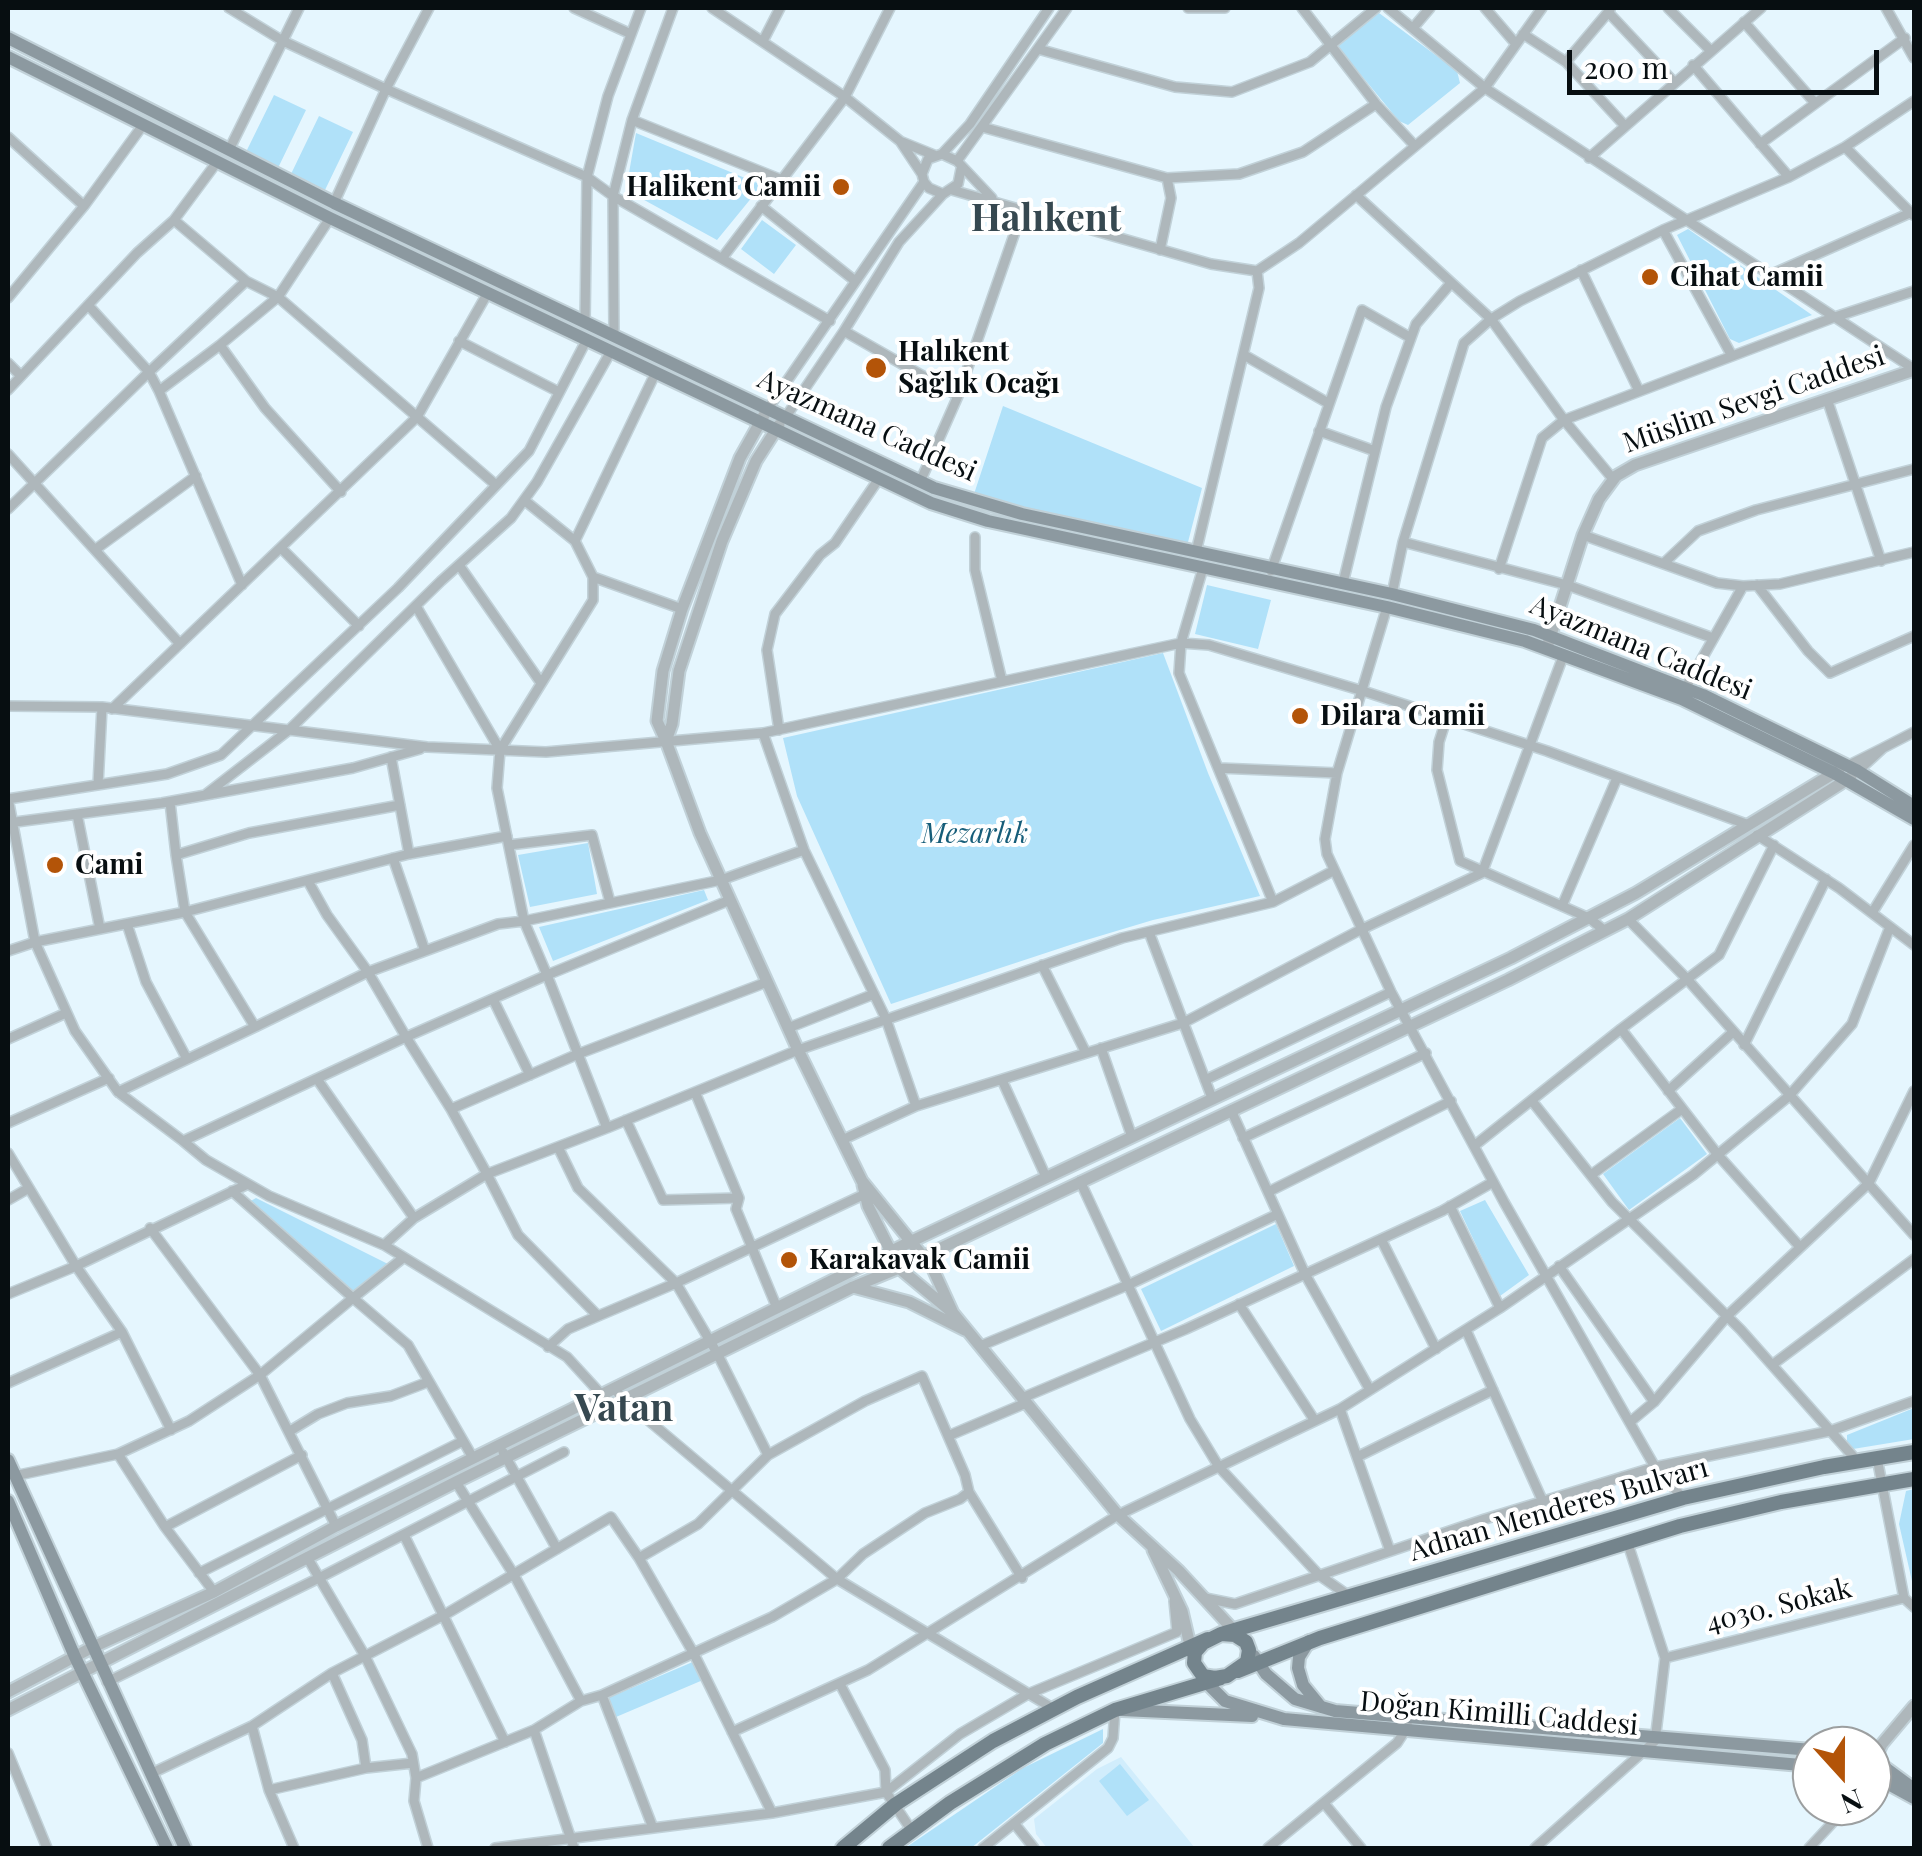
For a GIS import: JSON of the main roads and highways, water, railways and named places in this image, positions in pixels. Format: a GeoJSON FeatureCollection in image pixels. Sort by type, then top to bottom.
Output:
{"type":"FeatureCollection","features":[{"type":"Feature","properties":{"kind":"main road","name":"Ayazmana Caddesi"},"geometry":{"type":"LineString","coordinates":[[8,38],[334,202],[920,482],[990,506],[1175,555],[1203,568],[1342,583],[1389,600]]}},
{"type":"Feature","properties":{"kind":"main road","name":"Ayazmana Caddesi"},"geometry":{"type":"LineString","coordinates":[[8,58],[610,353],[931,503],[988,522],[1175,555],[1196,552],[1270,575],[1389,600],[1549,642],[1686,687],[1914,806]]}},
{"type":"Feature","properties":{"kind":"main road"},"geometry":{"type":"LineString","coordinates":[[197,152],[204,137]]}},
{"type":"Feature","properties":{"kind":"main road","name":"Ayazmana Caddesi"},"geometry":{"type":"LineString","coordinates":[[1566,648],[1834,772],[1851,772],[1914,820]]}},
{"type":"Feature","properties":{"kind":"main road","name":"Adnan Menderes Bulvarı"},"geometry":{"type":"LineString","coordinates":[[843,1848],[891,1799],[1054,1708],[1191,1646],[1683,1498],[1914,1452]]}},
{"type":"Feature","properties":{"kind":"main road"},"geometry":{"type":"LineString","coordinates":[[8,1460],[185,1848]]}},
{"type":"Feature","properties":{"kind":"main road","name":"Adnan Menderes Bulvarı"},"geometry":{"type":"LineString","coordinates":[[1199,1672],[1209,1678],[1221,1678],[1309,1642],[1627,1541],[1733,1512],[1914,1479]]}},
{"type":"Feature","properties":{"kind":"main road"},"geometry":{"type":"LineString","coordinates":[[8,1501],[75,1657],[168,1848]]}},
{"type":"Feature","properties":{"kind":"main road"},"geometry":{"type":"LineString","coordinates":[[889,1848],[994,1773],[1045,1744],[1199,1672],[1195,1652],[1230,1637],[1246,1662],[1238,1670]]}},
{"type":"Feature","properties":{"kind":"main road","name":"Doğan Kimilli Caddesi"},"geometry":{"type":"LineString","coordinates":[[1230,1637],[1282,1689],[1323,1709],[1409,1724],[1646,1752],[1792,1764]]}},
{"type":"Feature","properties":{"kind":"main road"},"geometry":{"type":"LineString","coordinates":[[1309,1642],[1298,1668],[1303,1685],[1323,1709]]}},
{"type":"Feature","properties":{"kind":"main road","name":"Doğan Kimilli Caddesi"},"geometry":{"type":"LineString","coordinates":[[1199,1672],[1225,1701],[1284,1719],[1792,1748]]}},
{"type":"Feature","properties":{"kind":"main road"},"geometry":{"type":"LineString","coordinates":[[1114,1710],[1284,1719]]}},
{"type":"Feature","properties":{"kind":"main road"},"geometry":{"type":"LineString","coordinates":[[1892,1774],[1914,1789]]}},
{"type":"Feature","properties":{"kind":"main road"},"geometry":{"type":"LineString","coordinates":[[1892,1786],[1914,1798]]}},
{"type":"Feature","properties":{"kind":"place","name":"Halikent Camii"},"geometry":{"type":"Point","coordinates":[841,187]}},
{"type":"Feature","properties":{"kind":"place","name":"Cihat Camii"},"geometry":{"type":"Point","coordinates":[1650,277]}},
{"type":"Feature","properties":{"kind":"place","name":"Halıkent Sağlık Ocağı"},"geometry":{"type":"Point","coordinates":[876,368]}},
{"type":"Feature","properties":{"kind":"place","name":"Dilara Camii"},"geometry":{"type":"Point","coordinates":[1300,716]}},
{"type":"Feature","properties":{"kind":"place","name":"Cami"},"geometry":{"type":"Point","coordinates":[55,865]}},
{"type":"Feature","properties":{"kind":"place","name":"Karakavak Camii"},"geometry":{"type":"Point","coordinates":[789,1260]}},
{"type":"Feature","properties":{"kind":"district","name":"Halıkent"},"geometry":{"type":"Point","coordinates":[1046,219]}},
{"type":"Feature","properties":{"kind":"district","name":"Vatan"},"geometry":{"type":"Point","coordinates":[624,1409]}},
{"type":"Feature","properties":{"kind":"park label","name":"Mezarlık"},"geometry":{"type":"Point","coordinates":[975,834]}}]}
